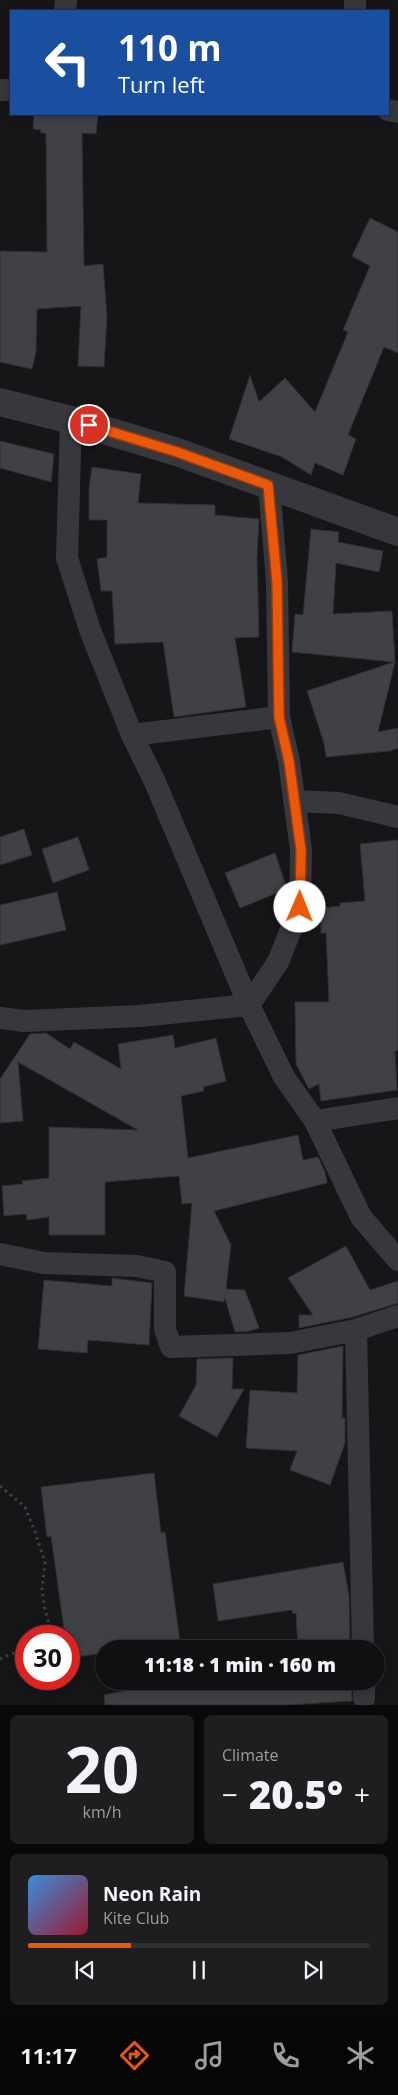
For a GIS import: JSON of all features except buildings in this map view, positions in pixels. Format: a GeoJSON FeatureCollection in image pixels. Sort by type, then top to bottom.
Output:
{"type":"FeatureCollection","features":[{"type":"Feature","properties":{"kind":"street"},"geometry":{"type":"LineString","coordinates":[[0,402],[71,420],[177,452],[398,531]]}},
{"type":"Feature","properties":{"kind":"street"},"geometry":{"type":"LineString","coordinates":[[71,420],[67,558],[90,630],[132,735],[155,782],[249,1006],[284,1077],[315,1121],[361,1216],[398,1260]]}},
{"type":"Feature","properties":{"kind":"street"},"geometry":{"type":"LineString","coordinates":[[249,1006],[278,962],[300,907],[301,850],[289,761],[279,717],[277,582],[268,485]]}},
{"type":"Feature","properties":{"kind":"street"},"geometry":{"type":"LineString","coordinates":[[132,735],[279,717]]}},
{"type":"Feature","properties":{"kind":"street"},"geometry":{"type":"LineString","coordinates":[[294,801],[339,803],[398,817]]}},
{"type":"Feature","properties":{"kind":"street"},"geometry":{"type":"LineString","coordinates":[[0,1018],[24,1021],[140,1016],[249,1006]]}},
{"type":"Feature","properties":{"kind":"street"},"geometry":{"type":"LineString","coordinates":[[315,1121],[398,1108]]}},
{"type":"Feature","properties":{"kind":"street"},"geometry":{"type":"LineString","coordinates":[[0,1254],[44,1263],[137,1266],[166,1272],[166,1329],[171,1347],[290,1343],[356,1330],[398,1316]]}},
{"type":"Feature","properties":{"kind":"street"},"geometry":{"type":"LineString","coordinates":[[356,1330],[363,1640]]}},
{"type":"Feature","properties":{"kind":"path"},"geometry":{"type":"LineString","coordinates":[[0,1486],[26,1507],[44,1562],[42,1589],[44,1610],[50,1625]]}},
{"type":"Feature","properties":{"kind":"path"},"geometry":{"type":"LineString","coordinates":[[0,1659],[15,1653]]}},
{"type":"Feature","properties":{"kind":"route"},"geometry":{"type":"LineString","coordinates":[[89,425],[177,452],[268,485],[277,582],[279,717],[289,761],[301,850],[300,907]]}}]}
